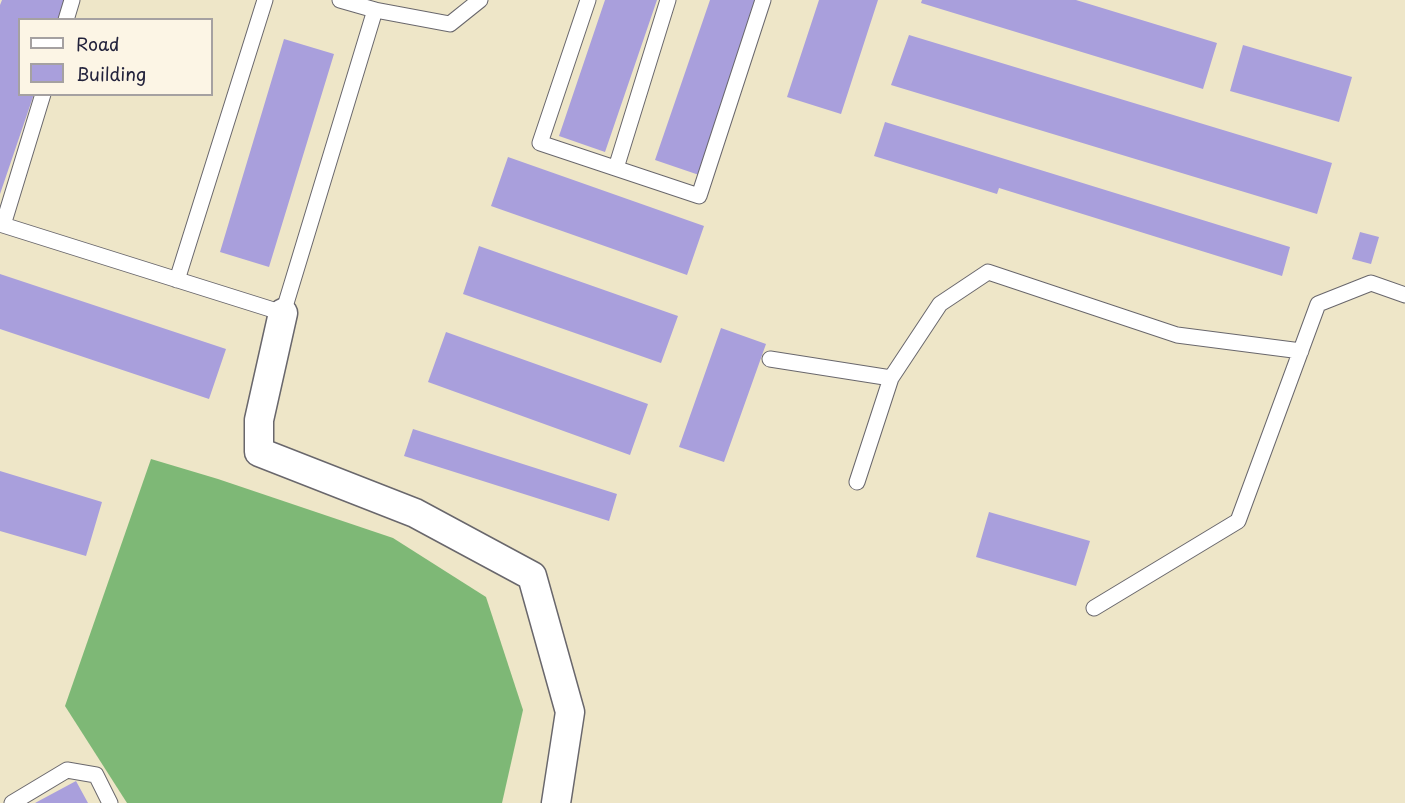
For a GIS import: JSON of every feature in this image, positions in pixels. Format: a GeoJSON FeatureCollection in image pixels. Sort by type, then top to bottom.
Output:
{"type":"FeatureCollection","features":[{"type":"Feature","properties":{"kind":"street"},"geometry":{"type":"LineString","coordinates":[[283,313],[259,420],[259,452],[415,513],[532,576],[570,712],[556,803]]}},
{"type":"Feature","properties":{"kind":"lane"},"geometry":{"type":"LineString","coordinates":[[67,18],[72,0]]}},
{"type":"Feature","properties":{"kind":"lane"},"geometry":{"type":"LineString","coordinates":[[177,280],[265,0]]}},
{"type":"Feature","properties":{"kind":"lane"},"geometry":{"type":"LineString","coordinates":[[340,0],[375,10],[450,24],[480,0]]}},
{"type":"Feature","properties":{"kind":"lane"},"geometry":{"type":"LineString","coordinates":[[588,0],[540,143],[699,196],[763,0]]}},
{"type":"Feature","properties":{"kind":"lane"},"geometry":{"type":"LineString","coordinates":[[616,168],[668,0]]}},
{"type":"Feature","properties":{"kind":"lane"},"geometry":{"type":"LineString","coordinates":[[42,96],[3,225],[283,313],[375,10]]}},
{"type":"Feature","properties":{"kind":"lane"},"geometry":{"type":"LineString","coordinates":[[856,482],[891,378],[940,304],[988,272],[1178,335],[1301,351]]}},
{"type":"Feature","properties":{"kind":"lane"},"geometry":{"type":"LineString","coordinates":[[1094,608],[1238,521],[1318,304],[1371,283],[1405,295]]}},
{"type":"Feature","properties":{"kind":"lane"},"geometry":{"type":"LineString","coordinates":[[770,359],[891,378]]}},
{"type":"Feature","properties":{"kind":"lane"},"geometry":{"type":"LineString","coordinates":[[12,803],[67,770],[96,775],[110,803]]}},
{"type":"Feature","properties":{"kind":"green space"},"geometry":{"type":"Polygon","coordinates":[[[151,459],[393,538],[486,597],[523,710],[502,803],[127,803],[65,706],[151,459]]]}},
{"type":"Feature","properties":{"kind":"building"},"geometry":{"type":"Polygon","coordinates":[[[2,0],[65,0],[60,18],[18,18],[18,96],[33,96],[0,194],[0,5],[2,0]]]}},
{"type":"Feature","properties":{"kind":"building"},"geometry":{"type":"Polygon","coordinates":[[[605,0],[657,0],[605,152],[559,136],[605,0]]]}},
{"type":"Feature","properties":{"kind":"building"},"geometry":{"type":"Polygon","coordinates":[[[710,0],[762,0],[702,176],[655,160],[710,0]]]}},
{"type":"Feature","properties":{"kind":"building"},"geometry":{"type":"Polygon","coordinates":[[[819,0],[878,0],[841,114],[787,97],[819,0]]]}},
{"type":"Feature","properties":{"kind":"building"},"geometry":{"type":"Polygon","coordinates":[[[922,0],[1076,0],[1217,43],[1203,89],[921,3],[922,0]]]}},
{"type":"Feature","properties":{"kind":"building"},"geometry":{"type":"Polygon","coordinates":[[[909,35],[1332,163],[1317,214],[891,85],[909,35]]]}},
{"type":"Feature","properties":{"kind":"building"},"geometry":{"type":"Polygon","coordinates":[[[284,39],[334,54],[269,267],[220,252],[284,39]]]}},
{"type":"Feature","properties":{"kind":"building"},"geometry":{"type":"Polygon","coordinates":[[[1243,45],[1352,77],[1339,122],[1230,91],[1243,45]]]}},
{"type":"Feature","properties":{"kind":"building"},"geometry":{"type":"Polygon","coordinates":[[[885,122],[1290,247],[1282,276],[999,188],[997,194],[874,156],[885,122]]]}},
{"type":"Feature","properties":{"kind":"building"},"geometry":{"type":"Polygon","coordinates":[[[508,157],[704,226],[687,275],[491,206],[508,157]]]}},
{"type":"Feature","properties":{"kind":"building"},"geometry":{"type":"Polygon","coordinates":[[[1360,232],[1379,237],[1371,264],[1352,259],[1360,232]]]}},
{"type":"Feature","properties":{"kind":"building"},"geometry":{"type":"Polygon","coordinates":[[[479,246],[678,316],[661,363],[463,294],[479,246]]]}},
{"type":"Feature","properties":{"kind":"building"},"geometry":{"type":"Polygon","coordinates":[[[0,274],[226,349],[209,399],[0,329],[0,274]]]}},
{"type":"Feature","properties":{"kind":"building"},"geometry":{"type":"Polygon","coordinates":[[[721,328],[766,344],[724,462],[679,447],[721,328]]]}},
{"type":"Feature","properties":{"kind":"building"},"geometry":{"type":"Polygon","coordinates":[[[446,332],[648,404],[630,455],[428,382],[446,332]]]}},
{"type":"Feature","properties":{"kind":"building"},"geometry":{"type":"Polygon","coordinates":[[[413,429],[617,494],[609,521],[404,456],[413,429]]]}},
{"type":"Feature","properties":{"kind":"building"},"geometry":{"type":"Polygon","coordinates":[[[0,471],[102,502],[86,556],[0,531],[0,471]]]}},
{"type":"Feature","properties":{"kind":"building"},"geometry":{"type":"Polygon","coordinates":[[[989,512],[1090,541],[1076,586],[976,557],[989,512]]]}},
{"type":"Feature","properties":{"kind":"building"},"geometry":{"type":"Polygon","coordinates":[[[76,781],[88,803],[35,803],[76,781]]]}}]}
